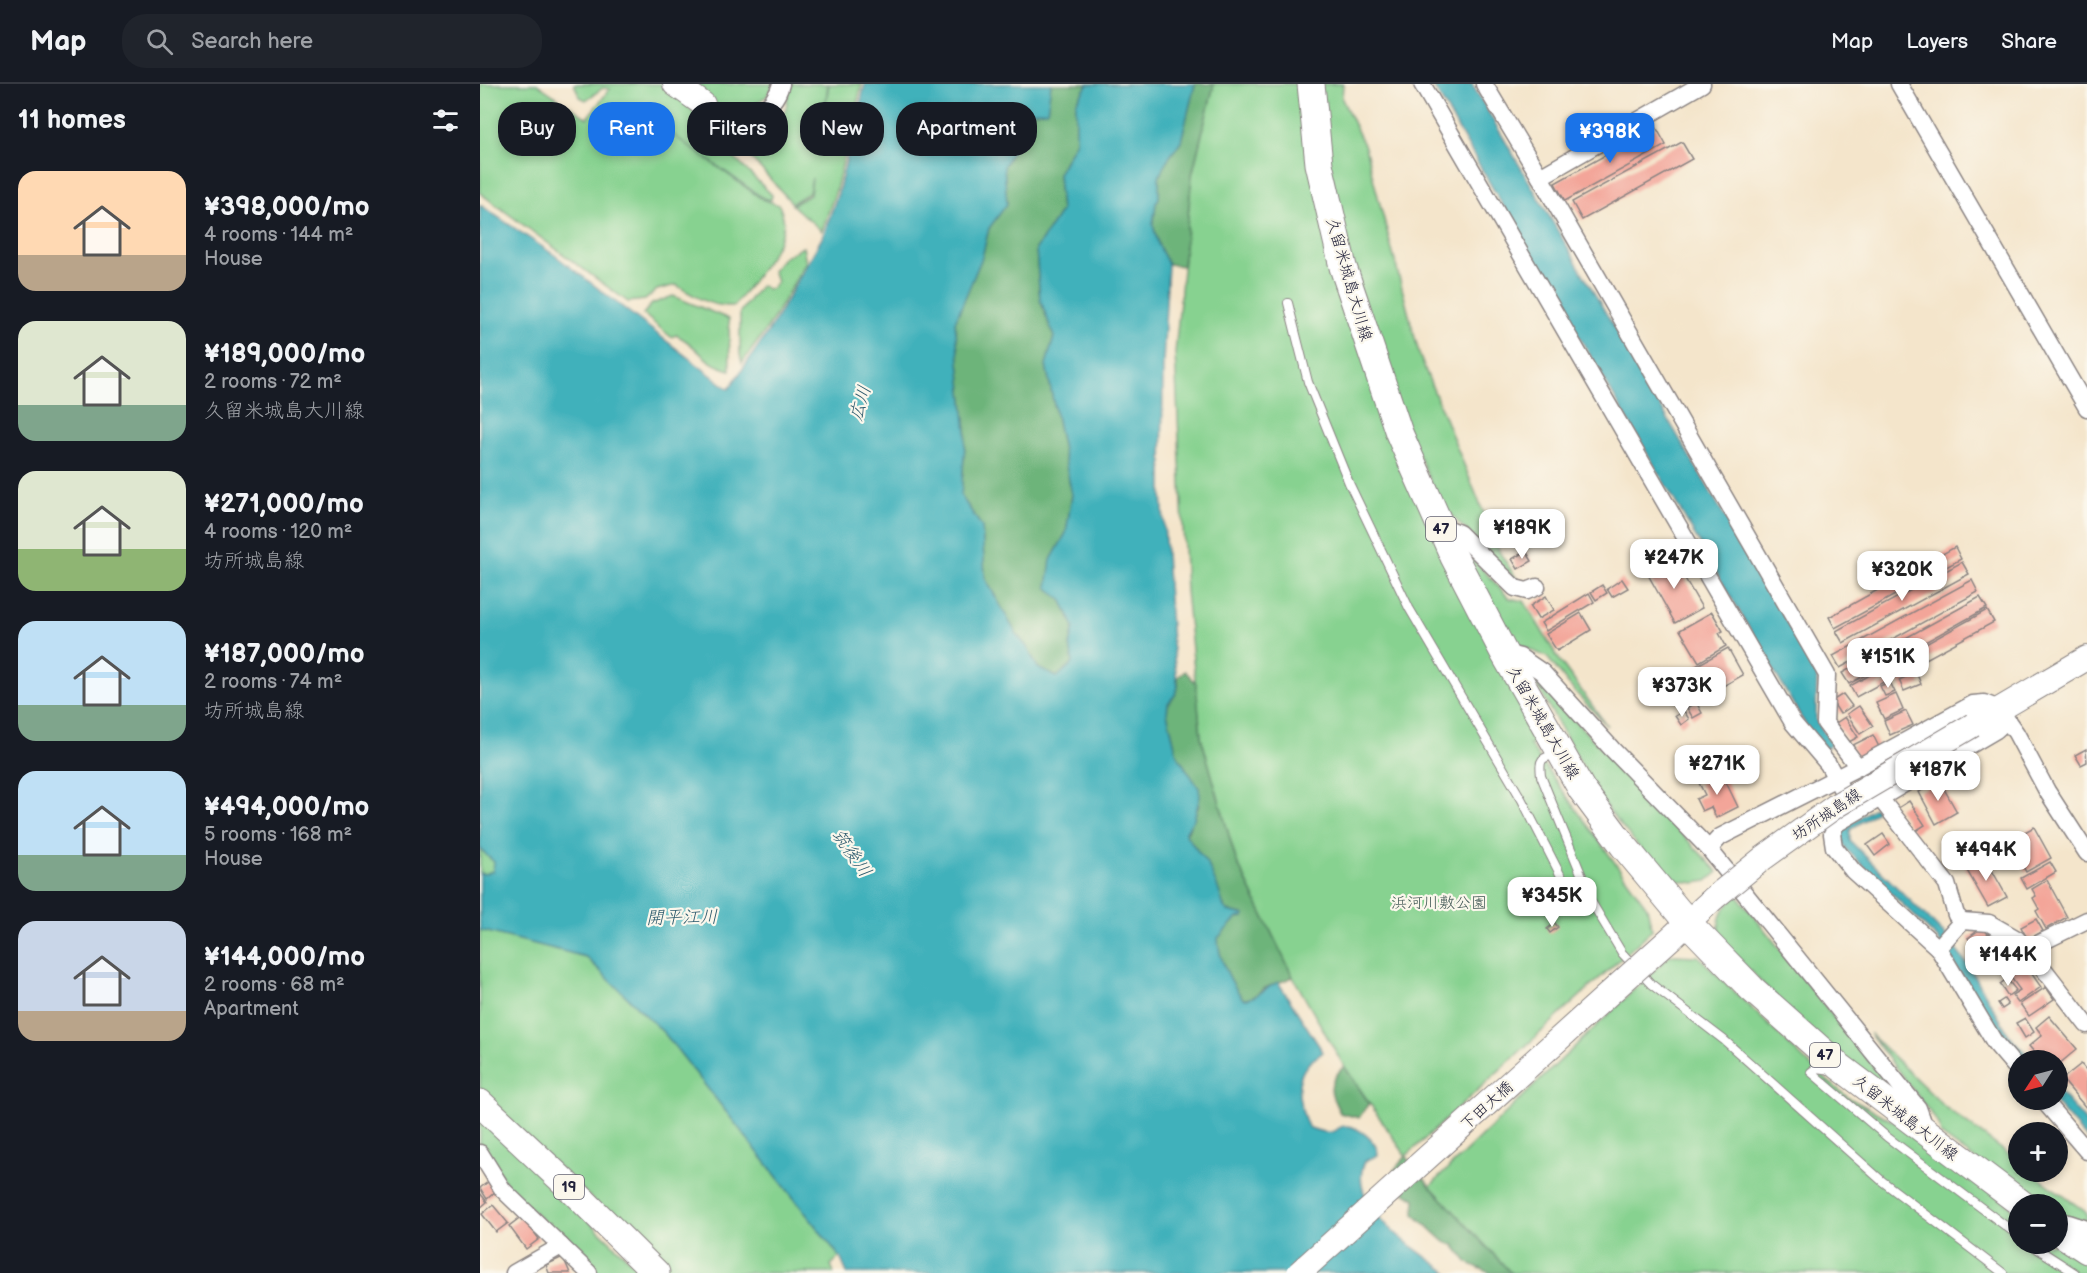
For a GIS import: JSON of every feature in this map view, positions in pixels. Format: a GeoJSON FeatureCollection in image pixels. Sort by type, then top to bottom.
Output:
{"type":"FeatureCollection","features":[{"type":"Feature","properties":{"kind":"main road"},"geometry":{"type":"LineString","coordinates":[[675,84],[700,102]]}},
{"type":"Feature","properties":{"kind":"main road","name":"久留米城島大川線"},"geometry":{"type":"LineString","coordinates":[[1311,84],[1319,164],[1343,267],[1399,433],[1454,557],[1504,653],[1582,790],[1623,845],[1680,930],[1752,989],[1839,1066],[2008,1194]]}},
{"type":"Feature","properties":{"kind":"main road","name":"坊所城島線"},"geometry":{"type":"LineString","coordinates":[[1680,930],[1714,898],[1762,859],[1837,805],[1972,725],[2003,715],[2087,658]]}},
{"type":"Feature","properties":{"kind":"main road","name":"下田大橋"},"geometry":{"type":"LineString","coordinates":[[1299,1273],[1680,930]]}},
{"type":"Feature","properties":{"kind":"main road","name":"19"},"geometry":{"type":"LineString","coordinates":[[480,1103],[656,1273]]}},
{"type":"Feature","properties":{"kind":"main road"},"geometry":{"type":"LineString","coordinates":[[2068,1238],[2087,1250]]}},
{"type":"Feature","properties":{"kind":"street"},"geometry":{"type":"LineString","coordinates":[[772,102],[781,84]]}},
{"type":"Feature","properties":{"kind":"street"},"geometry":{"type":"LineString","coordinates":[[1422,84],[1793,723],[1828,764],[1854,813]]}},
{"type":"Feature","properties":{"kind":"street"},"geometry":{"type":"LineString","coordinates":[[1484,84],[1827,675],[1825,723],[1858,767]]}},
{"type":"Feature","properties":{"kind":"street"},"geometry":{"type":"LineString","coordinates":[[1540,177],[1702,84]]}},
{"type":"Feature","properties":{"kind":"street"},"geometry":{"type":"LineString","coordinates":[[1899,84],[2087,408]]}},
{"type":"Feature","properties":{"kind":"street"},"geometry":{"type":"LineString","coordinates":[[1440,525],[1459,533],[1515,588],[1527,591],[1537,587]]}},
{"type":"Feature","properties":{"kind":"street"},"geometry":{"type":"LineString","coordinates":[[1504,653],[1520,657],[1542,672],[1612,749],[1709,849],[1918,1108],[1922,1119],[1922,1131]]}},
{"type":"Feature","properties":{"kind":"street"},"geometry":{"type":"LineString","coordinates":[[1709,849],[1720,837],[1858,767],[1973,704],[1984,703],[2003,715],[2016,733],[2048,791],[2087,853]]}},
{"type":"Feature","properties":{"kind":"street"},"geometry":{"type":"LineString","coordinates":[[2003,715],[1996,730],[1836,824],[1832,834],[1834,847],[1853,871],[1938,948],[1995,1043],[2008,1058]]}},
{"type":"Feature","properties":{"kind":"street"},"geometry":{"type":"LineString","coordinates":[[1879,797],[1947,884],[1956,915],[1962,921],[1989,923],[2017,939],[2032,954],[2087,1025]]}},
{"type":"Feature","properties":{"kind":"street"},"geometry":{"type":"LineString","coordinates":[[2032,954],[2038,944],[2087,920]]}},
{"type":"Feature","properties":{"kind":"street"},"geometry":{"type":"LineString","coordinates":[[1938,948],[1962,921]]}},
{"type":"Feature","properties":{"kind":"street"},"geometry":{"type":"LineString","coordinates":[[2052,1110],[2087,1151]]}},
{"type":"Feature","properties":{"kind":"street"},"geometry":{"type":"LineString","coordinates":[[480,1153],[503,1190],[589,1273]]}},
{"type":"Feature","properties":{"kind":"street"},"geometry":{"type":"LineString","coordinates":[[2068,1223],[2087,1229]]}},
{"type":"Feature","properties":{"kind":"street"},"geometry":{"type":"LineString","coordinates":[[514,1273],[541,1266],[561,1246]]}},
{"type":"Feature","properties":{"kind":"lane"},"geometry":{"type":"LineString","coordinates":[[1288,303],[1308,382],[1349,483],[1409,608],[1522,800],[1562,878],[1574,886],[1583,888]]}},
{"type":"Feature","properties":{"kind":"lane"},"geometry":{"type":"LineString","coordinates":[[1561,753],[1543,758],[1540,763],[1540,776],[1582,876],[1583,888],[1622,953],[1651,984],[1724,1040],[1882,1181],[2003,1273]]}},
{"type":"Feature","properties":{"kind":"lane"},"geometry":{"type":"LineString","coordinates":[[1839,1066],[1833,1070],[1816,1068],[1811,1071],[1887,1137],[2008,1228]]}},
{"type":"Feature","properties":{"kind":"lane"},"geometry":{"type":"LineString","coordinates":[[2046,1254],[2075,1273]]}},
{"type":"Feature","properties":{"kind":"green space"},"geometry":{"type":"Polygon","coordinates":[[[480,84],[537,84],[563,102],[498,102],[498,156],[576,156],[576,111],[588,117],[588,156],[675,156],[675,136],[687,145],[687,156],[702,156],[762,199],[779,205],[784,225],[776,247],[734,306],[710,303],[676,285],[657,290],[645,300],[628,302],[480,193],[480,84]]]}},
{"type":"Feature","properties":{"kind":"green space"},"geometry":{"type":"Polygon","coordinates":[[[574,84],[667,84],[687,105],[687,144],[675,136],[675,102],[600,102],[610,89],[603,88],[586,100],[580,97],[574,84]]]}},
{"type":"Feature","properties":{"kind":"green space"},"geometry":{"type":"Polygon","coordinates":[[[687,84],[774,84],[767,96],[758,102],[712,102],[687,84]]]}},
{"type":"Feature","properties":{"kind":"green space"},"geometry":{"type":"Polygon","coordinates":[[[790,84],[828,84],[826,102],[800,102],[800,156],[844,156],[822,231],[792,205],[810,195],[812,178],[809,193],[792,203],[749,156],[788,156],[787,102],[790,84]]]}},
{"type":"Feature","properties":{"kind":"green space"},"geometry":{"type":"Polygon","coordinates":[[[829,84],[862,84],[858,102],[826,102],[829,84]]]}},
{"type":"Feature","properties":{"kind":"green space"},"geometry":{"type":"Polygon","coordinates":[[[1051,84],[1088,84],[1076,103],[1076,141],[1058,174],[1061,211],[1036,249],[1040,299],[1054,337],[1046,365],[1072,495],[1066,533],[1051,560],[1062,601],[1074,627],[1070,645],[1073,663],[1057,677],[1038,668],[985,578],[982,527],[961,496],[966,431],[955,321],[982,257],[989,228],[1007,204],[1004,166],[1010,156],[1037,156],[1037,111],[1047,111],[1051,84]]]}},
{"type":"Feature","properties":{"kind":"green space"},"geometry":{"type":"Polygon","coordinates":[[[1195,84],[1214,84],[1192,175],[1183,266],[1168,264],[1158,244],[1153,225],[1156,203],[1159,198],[1159,177],[1166,162],[1181,141],[1195,84]]]}},
{"type":"Feature","properties":{"kind":"green space","name":"浜河川敷公園"},"geometry":{"type":"Polygon","coordinates":[[[1214,84],[1303,84],[1339,286],[1545,746],[1529,744],[1647,907],[1652,930],[1406,1156],[1344,1066],[1293,977],[1236,860],[1201,737],[1186,591],[1175,353],[1192,175],[1214,84]]]}},
{"type":"Feature","properties":{"kind":"green space"},"geometry":{"type":"Polygon","coordinates":[[[1320,84],[1343,84],[1342,99],[1365,147],[1420,357],[1500,553],[1520,584],[1441,505],[1400,413],[1350,261],[1329,164],[1320,84]]]}},
{"type":"Feature","properties":{"kind":"green space"},"geometry":{"type":"Polygon","coordinates":[[[703,156],[732,156],[772,195],[771,200],[763,198],[703,156]]]}},
{"type":"Feature","properties":{"kind":"green space"},"geometry":{"type":"Polygon","coordinates":[[[803,247],[806,262],[769,326],[742,363],[740,312],[761,285],[767,289],[773,288],[777,281],[772,271],[783,258],[803,247]]]}},
{"type":"Feature","properties":{"kind":"green space"},"geometry":{"type":"Polygon","coordinates":[[[673,296],[729,319],[730,370],[706,359],[684,339],[676,335],[671,337],[643,314],[652,304],[673,296]]]}},
{"type":"Feature","properties":{"kind":"green space"},"geometry":{"type":"Polygon","coordinates":[[[1472,558],[1509,598],[1524,601],[1560,661],[1607,726],[1547,657],[1506,639],[1463,559],[1472,558]]]}},
{"type":"Feature","properties":{"kind":"green space"},"geometry":{"type":"Polygon","coordinates":[[[1185,671],[1196,683],[1201,737],[1236,860],[1293,977],[1265,988],[1250,999],[1243,999],[1234,986],[1223,962],[1218,938],[1237,917],[1244,917],[1243,914],[1228,911],[1224,907],[1208,865],[1186,835],[1199,805],[1199,789],[1177,755],[1167,713],[1168,703],[1178,687],[1178,677],[1185,671]]]}},
{"type":"Feature","properties":{"kind":"green space"},"geometry":{"type":"Polygon","coordinates":[[[1529,672],[1718,872],[1707,881],[1694,883],[1675,880],[1656,868],[1606,807],[1529,672]]]}},
{"type":"Feature","properties":{"kind":"green space"},"geometry":{"type":"Polygon","coordinates":[[[480,849],[494,862],[493,871],[480,873],[480,849]]]}},
{"type":"Feature","properties":{"kind":"green space"},"geometry":{"type":"Polygon","coordinates":[[[1737,895],[1907,1109],[1809,1031],[1721,941],[1719,921],[1721,915],[1737,895]]]}},
{"type":"Feature","properties":{"kind":"green space"},"geometry":{"type":"Polygon","coordinates":[[[480,930],[586,957],[665,1034],[840,1257],[831,1265],[834,1273],[669,1273],[480,1092],[480,930]]]}},
{"type":"Feature","properties":{"kind":"green space"},"geometry":{"type":"Polygon","coordinates":[[[1670,955],[1698,956],[1819,1074],[1849,1098],[1900,1125],[2008,1204],[2008,1254],[2068,1254],[2068,1249],[2087,1259],[2087,1273],[1511,1273],[1430,1186],[1670,955]]]}},
{"type":"Feature","properties":{"kind":"green space"},"geometry":{"type":"Polygon","coordinates":[[[1869,1033],[1945,1107],[2008,1154],[2008,1182],[2045,1182],[2061,1194],[2023,1194],[1941,1135],[1939,1124],[1869,1033]]]}},
{"type":"Feature","properties":{"kind":"green space"},"geometry":{"type":"Polygon","coordinates":[[[1344,1066],[1369,1103],[1359,1118],[1340,1113],[1333,1099],[1332,1083],[1344,1066]]]}},
{"type":"Feature","properties":{"kind":"green space"},"geometry":{"type":"Polygon","coordinates":[[[480,1116],[643,1273],[597,1273],[508,1187],[480,1143],[480,1116]]]}},
{"type":"Feature","properties":{"kind":"green space"},"geometry":{"type":"Polygon","coordinates":[[[1406,1156],[1430,1186],[1511,1273],[1490,1273],[1468,1263],[1454,1245],[1445,1242],[1414,1214],[1415,1199],[1404,1192],[1394,1170],[1406,1156]]]}},
{"type":"Feature","properties":{"kind":"green space"},"geometry":{"type":"Polygon","coordinates":[[[2068,1199],[2087,1213],[2087,1226],[2068,1221],[2068,1199]]]}},
{"type":"Feature","properties":{"kind":"water"},"geometry":{"type":"Polygon","coordinates":[[[865,84],[1051,84],[1047,111],[1037,111],[1037,102],[896,102],[896,156],[1010,156],[1004,166],[1007,204],[989,228],[982,257],[955,322],[966,431],[961,496],[982,527],[985,578],[1038,668],[1057,677],[1073,663],[1070,645],[1074,627],[1062,601],[1047,587],[1051,560],[1066,533],[1072,495],[1046,365],[1054,337],[1040,299],[1036,249],[1061,211],[1058,174],[1076,141],[1076,103],[1088,84],[1195,84],[1181,141],[1166,162],[1159,177],[1159,198],[1156,203],[1153,225],[1158,244],[1168,264],[1163,364],[1162,494],[1172,643],[1178,687],[1168,703],[1167,713],[1177,755],[1199,788],[1200,797],[1194,819],[1186,835],[1208,865],[1224,907],[1228,911],[1245,915],[1237,918],[1218,938],[1223,962],[1238,993],[1243,999],[1247,999],[1278,982],[1323,1052],[1308,1064],[1300,1079],[1300,1103],[1308,1127],[1328,1132],[1349,1126],[1371,1139],[1378,1155],[1365,1161],[1361,1178],[1365,1195],[1387,1225],[1448,1273],[847,1273],[840,1257],[665,1034],[586,957],[480,930],[480,873],[493,871],[494,862],[480,849],[480,205],[556,256],[729,389],[772,326],[823,236],[838,193],[847,156],[884,156],[884,102],[861,102],[865,84]]]}},
{"type":"Feature","properties":{"kind":"water"},"geometry":{"type":"Polygon","coordinates":[[[1432,84],[1472,84],[1817,674],[1816,720],[1832,744],[1825,749],[1806,726],[1432,84]]]}},
{"type":"Feature","properties":{"kind":"water"},"geometry":{"type":"Polygon","coordinates":[[[1875,807],[1877,811],[1850,830],[1850,841],[1944,934],[1970,968],[2009,1035],[2023,1050],[2010,1050],[2000,1039],[1938,939],[1847,850],[1841,839],[1841,830],[1875,807]]]}},
{"type":"Feature","properties":{"kind":"water"},"geometry":{"type":"Polygon","coordinates":[[[2068,1101],[2087,1123],[2087,1139],[2062,1110],[2068,1110],[2068,1101]]]}},
{"type":"Feature","properties":{"kind":"building"},"geometry":{"type":"Polygon","coordinates":[[[1656,127],[1666,145],[1565,201],[1555,183],[1656,127]]]}},
{"type":"Feature","properties":{"kind":"building"},"geometry":{"type":"Polygon","coordinates":[[[1682,142],[1692,159],[1582,220],[1572,202],[1682,142]]]}},
{"type":"Feature","properties":{"kind":"building"},"geometry":{"type":"Polygon","coordinates":[[[1955,547],[1961,559],[1835,628],[1829,617],[1955,547]]]}},
{"type":"Feature","properties":{"kind":"building"},"geometry":{"type":"Polygon","coordinates":[[[1526,551],[1532,561],[1518,569],[1512,559],[1526,551]]]}},
{"type":"Feature","properties":{"kind":"building"},"geometry":{"type":"Polygon","coordinates":[[[1672,556],[1702,608],[1675,623],[1646,571],[1672,556]]]}},
{"type":"Feature","properties":{"kind":"building"},"geometry":{"type":"Polygon","coordinates":[[[1962,562],[1969,574],[1843,643],[1836,631],[1962,562]]]}},
{"type":"Feature","properties":{"kind":"building"},"geometry":{"type":"Polygon","coordinates":[[[1622,579],[1628,588],[1612,597],[1607,589],[1622,579]]]}},
{"type":"Feature","properties":{"kind":"building"},"geometry":{"type":"Polygon","coordinates":[[[1972,580],[1978,592],[1840,668],[1833,656],[1972,580]]]}},
{"type":"Feature","properties":{"kind":"building"},"geometry":{"type":"Polygon","coordinates":[[[1602,585],[1607,593],[1596,600],[1591,592],[1602,585]]]}},
{"type":"Feature","properties":{"kind":"building"},"geometry":{"type":"Polygon","coordinates":[[[1589,593],[1594,602],[1546,631],[1541,623],[1589,593]]]}},
{"type":"Feature","properties":{"kind":"building"},"geometry":{"type":"Polygon","coordinates":[[[1546,596],[1554,610],[1538,619],[1530,606],[1546,596]]]}},
{"type":"Feature","properties":{"kind":"building"},"geometry":{"type":"Polygon","coordinates":[[[1980,597],[1987,608],[1849,684],[1842,673],[1980,597]]]}},
{"type":"Feature","properties":{"kind":"building"},"geometry":{"type":"Polygon","coordinates":[[[1987,610],[1994,622],[1856,697],[1850,686],[1987,610]]]}},
{"type":"Feature","properties":{"kind":"building"},"geometry":{"type":"Polygon","coordinates":[[[1712,612],[1723,631],[1719,633],[1726,646],[1699,662],[1680,630],[1712,612]]]}},
{"type":"Feature","properties":{"kind":"building"},"geometry":{"type":"Polygon","coordinates":[[[1581,613],[1591,630],[1557,651],[1546,634],[1581,613]]]}},
{"type":"Feature","properties":{"kind":"building"},"geometry":{"type":"Polygon","coordinates":[[[1728,648],[1743,675],[1709,694],[1694,667],[1728,648]]]}},
{"type":"Feature","properties":{"kind":"building"},"geometry":{"type":"Polygon","coordinates":[[[1916,672],[1921,684],[1904,691],[1899,680],[1916,672]]]}},
{"type":"Feature","properties":{"kind":"building"},"geometry":{"type":"Polygon","coordinates":[[[1890,682],[1895,692],[1885,696],[1880,686],[1890,682]]]}},
{"type":"Feature","properties":{"kind":"building"},"geometry":{"type":"Polygon","coordinates":[[[1843,694],[1852,706],[1840,714],[1832,701],[1843,694]]]}},
{"type":"Feature","properties":{"kind":"building"},"geometry":{"type":"Polygon","coordinates":[[[1896,694],[1903,710],[1884,719],[1876,703],[1896,694]]]}},
{"type":"Feature","properties":{"kind":"building"},"geometry":{"type":"Polygon","coordinates":[[[1696,702],[1702,713],[1693,718],[1687,708],[1696,702]]]}},
{"type":"Feature","properties":{"kind":"building"},"geometry":{"type":"Polygon","coordinates":[[[1859,706],[1873,726],[1860,734],[1847,714],[1859,706]]]}},
{"type":"Feature","properties":{"kind":"building"},"geometry":{"type":"Polygon","coordinates":[[[1684,711],[1689,719],[1681,725],[1675,716],[1684,711]]]}},
{"type":"Feature","properties":{"kind":"building"},"geometry":{"type":"Polygon","coordinates":[[[1906,711],[1913,725],[1890,735],[1884,721],[1906,711]]]}},
{"type":"Feature","properties":{"kind":"building"},"geometry":{"type":"Polygon","coordinates":[[[1845,717],[1858,737],[1849,742],[1836,723],[1845,717]]]}},
{"type":"Feature","properties":{"kind":"building"},"geometry":{"type":"Polygon","coordinates":[[[1873,735],[1879,747],[1857,758],[1851,746],[1873,735]]]}},
{"type":"Feature","properties":{"kind":"building"},"geometry":{"type":"Polygon","coordinates":[[[2086,749],[2087,762],[2081,765],[2075,755],[2086,749]]]}},
{"type":"Feature","properties":{"kind":"building"},"geometry":{"type":"Polygon","coordinates":[[[1721,772],[1738,807],[1716,818],[1711,807],[1702,811],[1696,799],[1705,795],[1699,783],[1721,772]]]}},
{"type":"Feature","properties":{"kind":"building"},"geometry":{"type":"Polygon","coordinates":[[[1939,780],[1957,812],[1936,824],[1919,792],[1939,780]]]}},
{"type":"Feature","properties":{"kind":"building"},"geometry":{"type":"Polygon","coordinates":[[[1909,801],[1925,825],[1914,832],[1898,808],[1909,801]]]}},
{"type":"Feature","properties":{"kind":"building"},"geometry":{"type":"Polygon","coordinates":[[[2034,827],[2051,858],[2026,872],[2008,841],[2034,827]]]}},
{"type":"Feature","properties":{"kind":"building"},"geometry":{"type":"Polygon","coordinates":[[[1883,834],[1890,844],[1875,856],[1867,845],[1883,834]]]}},
{"type":"Feature","properties":{"kind":"building"},"geometry":{"type":"Polygon","coordinates":[[[1984,856],[2007,897],[1988,907],[1965,867],[1984,856]]]}},
{"type":"Feature","properties":{"kind":"building"},"geometry":{"type":"Polygon","coordinates":[[[2050,862],[2056,872],[2027,889],[2021,878],[2050,862]]]}},
{"type":"Feature","properties":{"kind":"building"},"geometry":{"type":"Polygon","coordinates":[[[2047,880],[2067,917],[2046,929],[2036,911],[2039,909],[2033,898],[2036,896],[2032,889],[2047,880]]]}},
{"type":"Feature","properties":{"kind":"building"},"geometry":{"type":"Polygon","coordinates":[[[2036,919],[2043,931],[2028,940],[2021,927],[2036,919]]]}},
{"type":"Feature","properties":{"kind":"building"},"geometry":{"type":"Polygon","coordinates":[[[1555,923],[1558,927],[1550,933],[1547,929],[1555,923]]]}},
{"type":"Feature","properties":{"kind":"building"},"geometry":{"type":"Polygon","coordinates":[[[1983,927],[2002,954],[1987,965],[1968,938],[1983,927]]]}},
{"type":"Feature","properties":{"kind":"building"},"geometry":{"type":"Polygon","coordinates":[[[2020,957],[2041,987],[2018,1003],[2012,995],[2020,990],[2004,968],[2020,957]]]}},
{"type":"Feature","properties":{"kind":"building"},"geometry":{"type":"Polygon","coordinates":[[[2007,979],[2016,990],[2008,996],[2000,984],[2007,979]]]}},
{"type":"Feature","properties":{"kind":"building"},"geometry":{"type":"Polygon","coordinates":[[[2046,987],[2054,999],[2029,1016],[2020,1004],[2046,987]]]}},
{"type":"Feature","properties":{"kind":"building"},"geometry":{"type":"Polygon","coordinates":[[[2004,999],[2008,1005],[2002,1009],[1998,1003],[2004,999]]]}},
{"type":"Feature","properties":{"kind":"building"},"geometry":{"type":"Polygon","coordinates":[[[2049,1016],[2077,1049],[2068,1057],[2068,1050],[2032,1050],[2029,1046],[2042,1035],[2036,1027],[2049,1016]]]}},
{"type":"Feature","properties":{"kind":"building"},"geometry":{"type":"Polygon","coordinates":[[[2025,1018],[2034,1032],[2025,1038],[2016,1023],[2025,1018]]]}},
{"type":"Feature","properties":{"kind":"building"},"geometry":{"type":"Polygon","coordinates":[[[2081,1064],[2087,1071],[2087,1109],[2068,1086],[2068,1074],[2081,1064]]]}},
{"type":"Feature","properties":{"kind":"building"},"geometry":{"type":"Polygon","coordinates":[[[488,1182],[496,1191],[487,1199],[480,1188],[488,1182]]]}},
{"type":"Feature","properties":{"kind":"building"},"geometry":{"type":"Polygon","coordinates":[[[480,1193],[487,1202],[480,1208],[480,1193]]]}},
{"type":"Feature","properties":{"kind":"building"},"geometry":{"type":"Polygon","coordinates":[[[493,1205],[508,1223],[496,1232],[482,1214],[493,1205]]]}},
{"type":"Feature","properties":{"kind":"building"},"geometry":{"type":"Polygon","coordinates":[[[522,1216],[539,1239],[526,1249],[509,1226],[522,1216]]]}},
{"type":"Feature","properties":{"kind":"building"},"geometry":{"type":"Polygon","coordinates":[[[563,1257],[570,1273],[549,1273],[546,1265],[563,1257]]]}},
{"type":"Feature","properties":{"kind":"water label","name":"広川"},"geometry":{"type":"Point","coordinates":[860,403]}},
{"type":"Feature","properties":{"kind":"water label","name":"筑後川"},"geometry":{"type":"Point","coordinates":[852,853]}},
{"type":"Feature","properties":{"kind":"water label","name":"開平江川"},"geometry":{"type":"Point","coordinates":[682,917]}}]}
